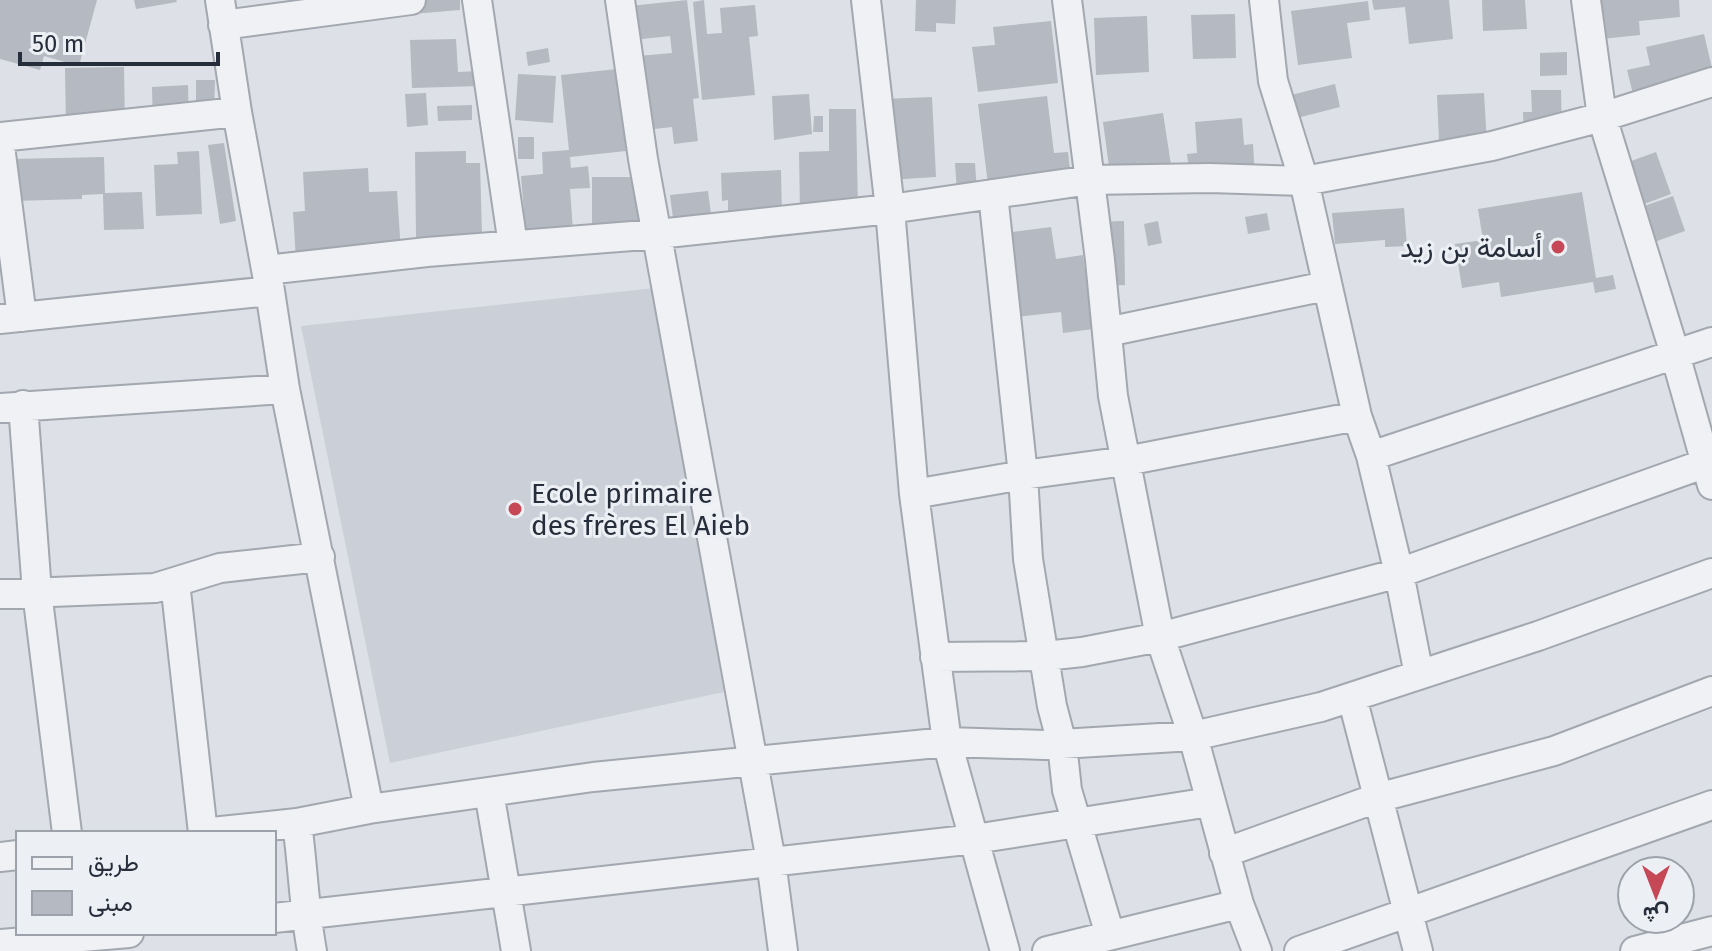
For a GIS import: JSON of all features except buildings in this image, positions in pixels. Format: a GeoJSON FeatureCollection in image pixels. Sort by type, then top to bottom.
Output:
{"type":"FeatureCollection","features":[{"type":"Feature","properties":{"kind":"street"},"geometry":{"type":"LineString","coordinates":[[369,809],[285,389],[222,12],[411,0]]}},
{"type":"Feature","properties":{"kind":"street"},"geometry":{"type":"LineString","coordinates":[[477,0],[513,245]]}},
{"type":"Feature","properties":{"kind":"street"},"geometry":{"type":"LineString","coordinates":[[620,0],[643,159],[771,861],[783,951]]}},
{"type":"Feature","properties":{"kind":"street"},"geometry":{"type":"LineString","coordinates":[[866,0],[890,209],[914,494],[947,742],[1005,951]]}},
{"type":"Feature","properties":{"kind":"street"},"geometry":{"type":"LineString","coordinates":[[1067,0],[1113,396],[1160,637],[1193,736],[1239,904],[1257,951]]}},
{"type":"Feature","properties":{"kind":"street"},"geometry":{"type":"LineString","coordinates":[[1264,0],[1273,81],[1304,181],[1357,416],[1371,456],[1399,573],[1419,675]]}},
{"type":"Feature","properties":{"kind":"street"},"geometry":{"type":"LineString","coordinates":[[935,657],[1045,656],[1160,637],[1399,573],[1710,470],[1602,117],[1586,0]]}},
{"type":"Feature","properties":{"kind":"street"},"geometry":{"type":"LineString","coordinates":[[0,146],[11,318],[268,281],[342,260],[658,234],[890,209],[1090,180],[1210,178],[1304,181],[1492,146],[1602,117],[1712,82]]}},
{"type":"Feature","properties":{"kind":"street"},"geometry":{"type":"LineString","coordinates":[[0,137],[237,112]]}},
{"type":"Feature","properties":{"kind":"street"},"geometry":{"type":"LineString","coordinates":[[993,194],[1023,475],[1028,559],[1052,706],[1062,744],[1067,790],[1110,935]]}},
{"type":"Feature","properties":{"kind":"street"},"geometry":{"type":"LineString","coordinates":[[1107,332],[1326,286]]}},
{"type":"Feature","properties":{"kind":"street"},"geometry":{"type":"LineString","coordinates":[[1371,456],[1712,342]]}},
{"type":"Feature","properties":{"kind":"street"},"geometry":{"type":"LineString","coordinates":[[67,831],[12,407],[285,389]]}},
{"type":"Feature","properties":{"kind":"street"},"geometry":{"type":"LineString","coordinates":[[914,494],[1126,461],[1357,416]]}},
{"type":"Feature","properties":{"kind":"street"},"geometry":{"type":"LineString","coordinates":[[0,594],[155,588],[220,568],[320,557]]}},
{"type":"Feature","properties":{"kind":"street"},"geometry":{"type":"LineString","coordinates":[[221,831],[297,823],[369,809],[593,777],[947,742],[1062,744],[1193,736],[1262,722],[1352,697],[1538,636],[1712,573]]}},
{"type":"Feature","properties":{"kind":"street"},"geometry":{"type":"LineString","coordinates":[[175,582],[202,831]]}},
{"type":"Feature","properties":{"kind":"street"},"geometry":{"type":"LineString","coordinates":[[1224,853],[1377,798],[1554,751],[1712,691]]}},
{"type":"Feature","properties":{"kind":"street"},"geometry":{"type":"LineString","coordinates":[[1352,697],[1418,951]]}},
{"type":"Feature","properties":{"kind":"street"},"geometry":{"type":"LineString","coordinates":[[489,792],[516,951]]}},
{"type":"Feature","properties":{"kind":"street"},"geometry":{"type":"LineString","coordinates":[[276,918],[975,839],[1210,802]]}},
{"type":"Feature","properties":{"kind":"street"},"geometry":{"type":"LineString","coordinates":[[1299,951],[1712,805]]}},
{"type":"Feature","properties":{"kind":"street"},"geometry":{"type":"LineString","coordinates":[[297,823],[312,951]]}},
{"type":"Feature","properties":{"kind":"street"},"geometry":{"type":"LineString","coordinates":[[1047,951],[1239,904]]}},
{"type":"Feature","properties":{"kind":"street"},"geometry":{"type":"LineString","coordinates":[[1635,951],[1666,947],[1712,931]]}},
{"type":"Feature","properties":{"kind":"street"},"geometry":{"type":"LineString","coordinates":[[0,944],[106,935]]}},
{"type":"Feature","properties":{"kind":"shaded area","name":"Ecole primaire des frères El Aieb"},"geometry":{"type":"Polygon","coordinates":[[[655,288],[724,692],[390,763],[301,326],[655,288]]]}},
{"type":"Feature","properties":{"kind":"place","name":"أسامة بن زيد"},"geometry":{"type":"Point","coordinates":[1558,247]}},
{"type":"Feature","properties":{"kind":"place","name":"Ecole primaire des frères El Aieb"},"geometry":{"type":"Point","coordinates":[515,509]}}]}
